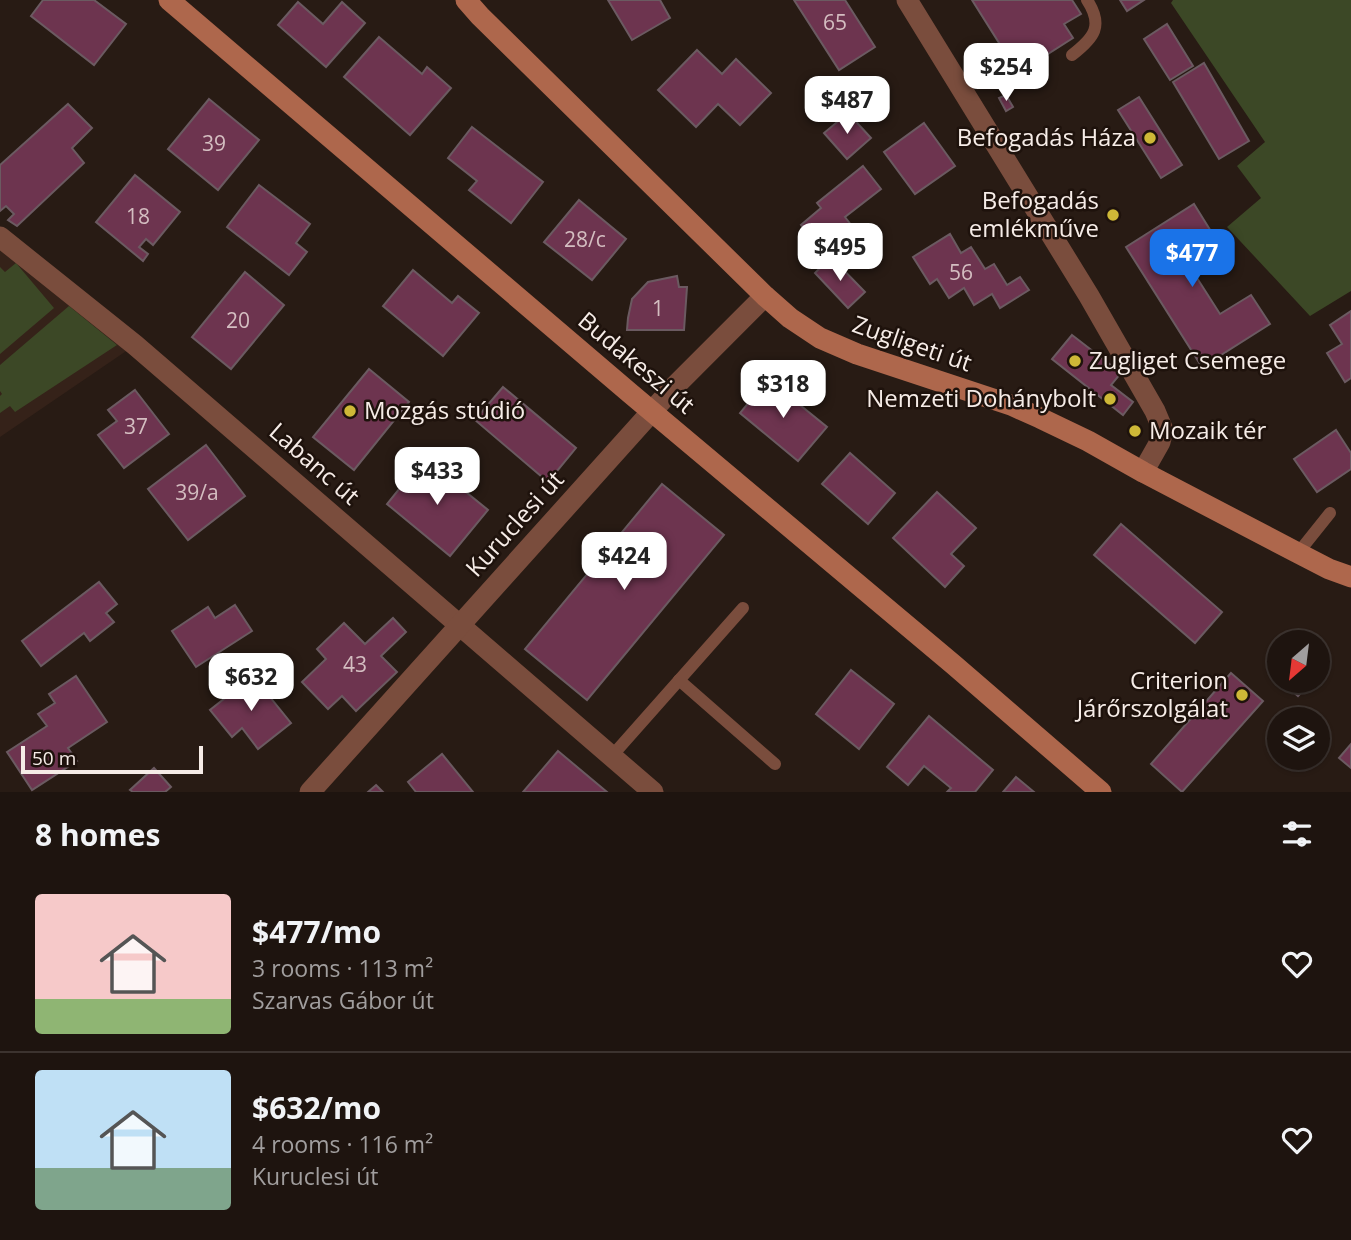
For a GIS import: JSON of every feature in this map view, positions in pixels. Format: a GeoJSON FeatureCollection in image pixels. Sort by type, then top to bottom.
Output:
{"type":"FeatureCollection","features":[{"type":"Feature","properties":{"kind":"main road","name":"Budakeszi út"},"geometry":{"type":"LineString","coordinates":[[169,0],[1101,792]]}},
{"type":"Feature","properties":{"kind":"main road","name":"Zugligeti út"},"geometry":{"type":"LineString","coordinates":[[466,0],[765,296],[790,318],[820,338],[857,354],[1011,405],[1088,441],[1329,569],[1351,577]]}},
{"type":"Feature","properties":{"kind":"street"},"geometry":{"type":"LineString","coordinates":[[907,0],[1089,296],[1155,411],[1163,430],[1160,442],[1143,472]]}},
{"type":"Feature","properties":{"kind":"street","name":"Labanc út"},"geometry":{"type":"LineString","coordinates":[[0,237],[135,345],[646,786]]}},
{"type":"Feature","properties":{"kind":"street","name":"Kuruclesi út"},"geometry":{"type":"LineString","coordinates":[[310,792],[672,389],[765,296]]}},
{"type":"Feature","properties":{"kind":"lane"},"geometry":{"type":"LineString","coordinates":[[1072,55],[1094,31],[1096,17],[1087,0]]}},
{"type":"Feature","properties":{"kind":"lane"},"geometry":{"type":"LineString","coordinates":[[1298,553],[1330,513]]}},
{"type":"Feature","properties":{"kind":"lane"},"geometry":{"type":"LineString","coordinates":[[611,757],[743,608]]}},
{"type":"Feature","properties":{"kind":"lane"},"geometry":{"type":"LineString","coordinates":[[679,680],[775,764]]}},
{"type":"Feature","properties":{"kind":"shaded area"},"geometry":{"type":"Polygon","coordinates":[[[0,237],[135,345],[0,437],[0,237]]]}},
{"type":"Feature","properties":{"kind":"green space"},"geometry":{"type":"Polygon","coordinates":[[[1173,0],[1351,0],[1351,291],[1310,316],[1227,227],[1261,198],[1237,166],[1265,142],[1171,3],[1173,0]]]}},
{"type":"Feature","properties":{"kind":"green space"},"geometry":{"type":"Polygon","coordinates":[[[16,263],[54,308],[0,354],[0,267],[5,272],[16,263]]]}},
{"type":"Feature","properties":{"kind":"green space"},"geometry":{"type":"Polygon","coordinates":[[[69,306],[117,345],[15,412],[10,406],[0,413],[0,365],[69,306]]]}},
{"type":"Feature","properties":{"kind":"building"},"geometry":{"type":"Polygon","coordinates":[[[43,0],[94,0],[126,24],[94,65],[31,16],[43,0]]]}},
{"type":"Feature","properties":{"kind":"building"},"geometry":{"type":"Polygon","coordinates":[[[608,0],[660,0],[670,18],[632,40],[608,0]]]}},
{"type":"Feature","properties":{"kind":"building"},"geometry":{"type":"Polygon","coordinates":[[[794,0],[845,0],[875,47],[839,70],[794,0]]]}},
{"type":"Feature","properties":{"kind":"building"},"geometry":{"type":"Polygon","coordinates":[[[972,0],[1072,0],[1081,14],[1064,24],[1073,38],[1018,73],[972,0]]]}},
{"type":"Feature","properties":{"kind":"building"},"geometry":{"type":"Polygon","coordinates":[[[1120,0],[1144,0],[1127,11],[1120,0]]]}},
{"type":"Feature","properties":{"kind":"building"},"geometry":{"type":"Polygon","coordinates":[[[298,2],[323,24],[342,2],[365,23],[326,67],[278,25],[298,2]]]}},
{"type":"Feature","properties":{"kind":"building"},"geometry":{"type":"Polygon","coordinates":[[[1167,24],[1193,66],[1170,80],[1144,39],[1167,24]]]}},
{"type":"Feature","properties":{"kind":"building"},"geometry":{"type":"Polygon","coordinates":[[[379,37],[422,74],[427,67],[451,88],[410,135],[344,77],[379,37]]]}},
{"type":"Feature","properties":{"kind":"building"},"geometry":{"type":"Polygon","coordinates":[[[697,50],[722,74],[736,59],[771,93],[740,125],[718,104],[696,127],[658,90],[697,50]]]}},
{"type":"Feature","properties":{"kind":"building"},"geometry":{"type":"Polygon","coordinates":[[[1204,63],[1249,141],[1219,159],[1173,82],[1204,63]]]}},
{"type":"Feature","properties":{"kind":"building"},"geometry":{"type":"Polygon","coordinates":[[[1006,95],[1013,107],[1006,111],[999,98],[1006,95]]]}},
{"type":"Feature","properties":{"kind":"building","name":"Befogadás Háza"},"geometry":{"type":"Polygon","coordinates":[[[1139,97],[1182,165],[1161,178],[1118,110],[1139,97]]]}},
{"type":"Feature","properties":{"kind":"building"},"geometry":{"type":"Polygon","coordinates":[[[209,99],[259,140],[218,190],[168,149],[209,99]]]}},
{"type":"Feature","properties":{"kind":"building"},"geometry":{"type":"Polygon","coordinates":[[[68,104],[92,128],[72,148],[84,163],[17,226],[8,220],[14,214],[6,206],[0,211],[0,165],[68,104]]]}},
{"type":"Feature","properties":{"kind":"building"},"geometry":{"type":"Polygon","coordinates":[[[848,113],[871,138],[847,159],[824,133],[848,113]]]}},
{"type":"Feature","properties":{"kind":"building"},"geometry":{"type":"Polygon","coordinates":[[[924,123],[955,166],[915,194],[884,152],[924,123]]]}},
{"type":"Feature","properties":{"kind":"building"},"geometry":{"type":"Polygon","coordinates":[[[472,127],[543,182],[511,223],[469,190],[477,181],[448,158],[472,127]]]}},
{"type":"Feature","properties":{"kind":"building"},"geometry":{"type":"Polygon","coordinates":[[[863,166],[881,189],[845,217],[858,234],[827,258],[801,225],[821,208],[817,203],[863,166]]]}},
{"type":"Feature","properties":{"kind":"building"},"geometry":{"type":"Polygon","coordinates":[[[135,175],[180,212],[153,245],[146,239],[139,247],[148,254],[143,261],[96,222],[135,175]]]}},
{"type":"Feature","properties":{"kind":"building"},"geometry":{"type":"Polygon","coordinates":[[[259,185],[310,224],[296,243],[307,252],[289,275],[227,227],[259,185]]]}},
{"type":"Feature","properties":{"kind":"building"},"geometry":{"type":"Polygon","coordinates":[[[579,200],[626,239],[592,280],[544,242],[579,200]]]}},
{"type":"Feature","properties":{"kind":"building"},"geometry":{"type":"Polygon","coordinates":[[[1194,204],[1212,233],[1181,253],[1220,314],[1251,295],[1270,324],[1202,367],[1126,247],[1194,204]]]}},
{"type":"Feature","properties":{"kind":"building"},"geometry":{"type":"Polygon","coordinates":[[[950,234],[961,253],[971,247],[985,269],[994,264],[1007,285],[1020,277],[1029,290],[1000,308],[992,294],[974,305],[964,288],[949,298],[937,279],[930,284],[913,257],[950,234]]]}},
{"type":"Feature","properties":{"kind":"building"},"geometry":{"type":"Polygon","coordinates":[[[831,257],[865,292],[848,308],[815,273],[831,257]]]}},
{"type":"Feature","properties":{"kind":"building"},"geometry":{"type":"Polygon","coordinates":[[[413,270],[452,303],[458,296],[479,313],[443,356],[383,306],[413,270]]]}},
{"type":"Feature","properties":{"kind":"building"},"geometry":{"type":"Polygon","coordinates":[[[245,272],[284,305],[231,369],[192,337],[245,272]]]}},
{"type":"Feature","properties":{"kind":"building"},"geometry":{"type":"Polygon","coordinates":[[[677,276],[679,287],[687,287],[684,330],[627,330],[632,299],[648,282],[677,276]]]}},
{"type":"Feature","properties":{"kind":"building"},"geometry":{"type":"Polygon","coordinates":[[[1351,311],[1351,378],[1345,382],[1327,353],[1342,344],[1330,325],[1351,311]]]}},
{"type":"Feature","properties":{"kind":"building"},"geometry":{"type":"Polygon","coordinates":[[[1072,335],[1121,373],[1111,385],[1133,402],[1123,415],[1052,359],[1072,335]]]}},
{"type":"Feature","properties":{"kind":"building"},"geometry":{"type":"Polygon","coordinates":[[[369,369],[409,402],[354,470],[313,437],[369,369]]]}},
{"type":"Feature","properties":{"kind":"building"},"geometry":{"type":"Polygon","coordinates":[[[768,379],[827,427],[798,461],[740,413],[768,379]]]}},
{"type":"Feature","properties":{"kind":"building"},"geometry":{"type":"Polygon","coordinates":[[[503,387],[576,448],[548,482],[475,420],[503,387]]]}},
{"type":"Feature","properties":{"kind":"building"},"geometry":{"type":"Polygon","coordinates":[[[135,390],[169,434],[124,468],[98,435],[117,421],[108,410],[135,390]]]}},
{"type":"Feature","properties":{"kind":"building"},"geometry":{"type":"Polygon","coordinates":[[[1336,430],[1351,453],[1351,469],[1317,492],[1294,459],[1336,430]]]}},
{"type":"Feature","properties":{"kind":"building"},"geometry":{"type":"Polygon","coordinates":[[[206,445],[245,496],[188,540],[148,489],[206,445]]]}},
{"type":"Feature","properties":{"kind":"building"},"geometry":{"type":"Polygon","coordinates":[[[850,453],[895,493],[868,524],[822,484],[850,453]]]}},
{"type":"Feature","properties":{"kind":"building"},"geometry":{"type":"Polygon","coordinates":[[[424,458],[488,510],[450,556],[387,504],[424,458]]]}},
{"type":"Feature","properties":{"kind":"building"},"geometry":{"type":"Polygon","coordinates":[[[662,484],[724,535],[587,700],[525,649],[662,484]]]}},
{"type":"Feature","properties":{"kind":"building"},"geometry":{"type":"Polygon","coordinates":[[[937,492],[976,528],[951,554],[964,566],[945,587],[893,538],[937,492]]]}},
{"type":"Feature","properties":{"kind":"building"},"geometry":{"type":"Polygon","coordinates":[[[1121,524],[1222,612],[1195,643],[1094,555],[1121,524]]]}},
{"type":"Feature","properties":{"kind":"building"},"geometry":{"type":"Polygon","coordinates":[[[99,582],[117,604],[106,613],[114,622],[90,641],[84,633],[41,666],[22,641],[99,582]]]}},
{"type":"Feature","properties":{"kind":"building"},"geometry":{"type":"Polygon","coordinates":[[[235,605],[252,631],[196,667],[172,631],[208,607],[215,618],[235,605]]]}},
{"type":"Feature","properties":{"kind":"building"},"geometry":{"type":"Polygon","coordinates":[[[393,618],[406,632],[381,656],[397,672],[356,711],[342,696],[328,709],[302,682],[326,659],[317,649],[344,623],[365,644],[393,618]]]}},
{"type":"Feature","properties":{"kind":"building"},"geometry":{"type":"Polygon","coordinates":[[[851,670],[894,704],[859,749],[816,714],[851,670]]]}},
{"type":"Feature","properties":{"kind":"building"},"geometry":{"type":"Polygon","coordinates":[[[1231,673],[1263,701],[1182,792],[1151,764],[1231,673]]]}},
{"type":"Feature","properties":{"kind":"building"},"geometry":{"type":"Polygon","coordinates":[[[76,676],[107,722],[68,748],[77,761],[32,790],[7,752],[47,726],[38,714],[55,703],[49,694],[76,676]]]}},
{"type":"Feature","properties":{"kind":"building"},"geometry":{"type":"Polygon","coordinates":[[[253,676],[291,723],[258,749],[242,728],[232,737],[210,710],[253,676]]]}},
{"type":"Feature","properties":{"kind":"building"},"geometry":{"type":"Polygon","coordinates":[[[929,716],[993,770],[975,792],[947,792],[951,788],[924,766],[908,785],[887,767],[929,716]]]}},
{"type":"Feature","properties":{"kind":"building"},"geometry":{"type":"Polygon","coordinates":[[[1351,744],[1351,768],[1339,758],[1351,744]]]}},
{"type":"Feature","properties":{"kind":"building"},"geometry":{"type":"Polygon","coordinates":[[[558,751],[607,792],[523,792],[558,751]]]}},
{"type":"Feature","properties":{"kind":"building"},"geometry":{"type":"Polygon","coordinates":[[[442,754],[473,792],[416,792],[408,782],[442,754]]]}},
{"type":"Feature","properties":{"kind":"building"},"geometry":{"type":"Polygon","coordinates":[[[154,768],[171,787],[165,792],[130,790],[154,768]]]}},
{"type":"Feature","properties":{"kind":"building"},"geometry":{"type":"Polygon","coordinates":[[[1016,777],[1034,792],[1003,792],[1016,777]]]}},
{"type":"Feature","properties":{"kind":"building"},"geometry":{"type":"Polygon","coordinates":[[[376,785],[383,792],[368,792],[376,785]]]}},
{"type":"Feature","properties":{"kind":"place","name":"Befogadás Háza"},"geometry":{"type":"Point","coordinates":[1150,138]}},
{"type":"Feature","properties":{"kind":"place","name":"Befogadás emlékműve"},"geometry":{"type":"Point","coordinates":[1113,215]}},
{"type":"Feature","properties":{"kind":"place","name":"Zugliget Csemege"},"geometry":{"type":"Point","coordinates":[1075,361]}},
{"type":"Feature","properties":{"kind":"place","name":"Nemzeti Dohánybolt"},"geometry":{"type":"Point","coordinates":[1110,399]}},
{"type":"Feature","properties":{"kind":"place","name":"Mozgás stúdió"},"geometry":{"type":"Point","coordinates":[350,411]}},
{"type":"Feature","properties":{"kind":"place","name":"Mozaik tér"},"geometry":{"type":"Point","coordinates":[1135,431]}},
{"type":"Feature","properties":{"kind":"place","name":"Criterion Járőrszolgálat"},"geometry":{"type":"Point","coordinates":[1242,695]}}]}
